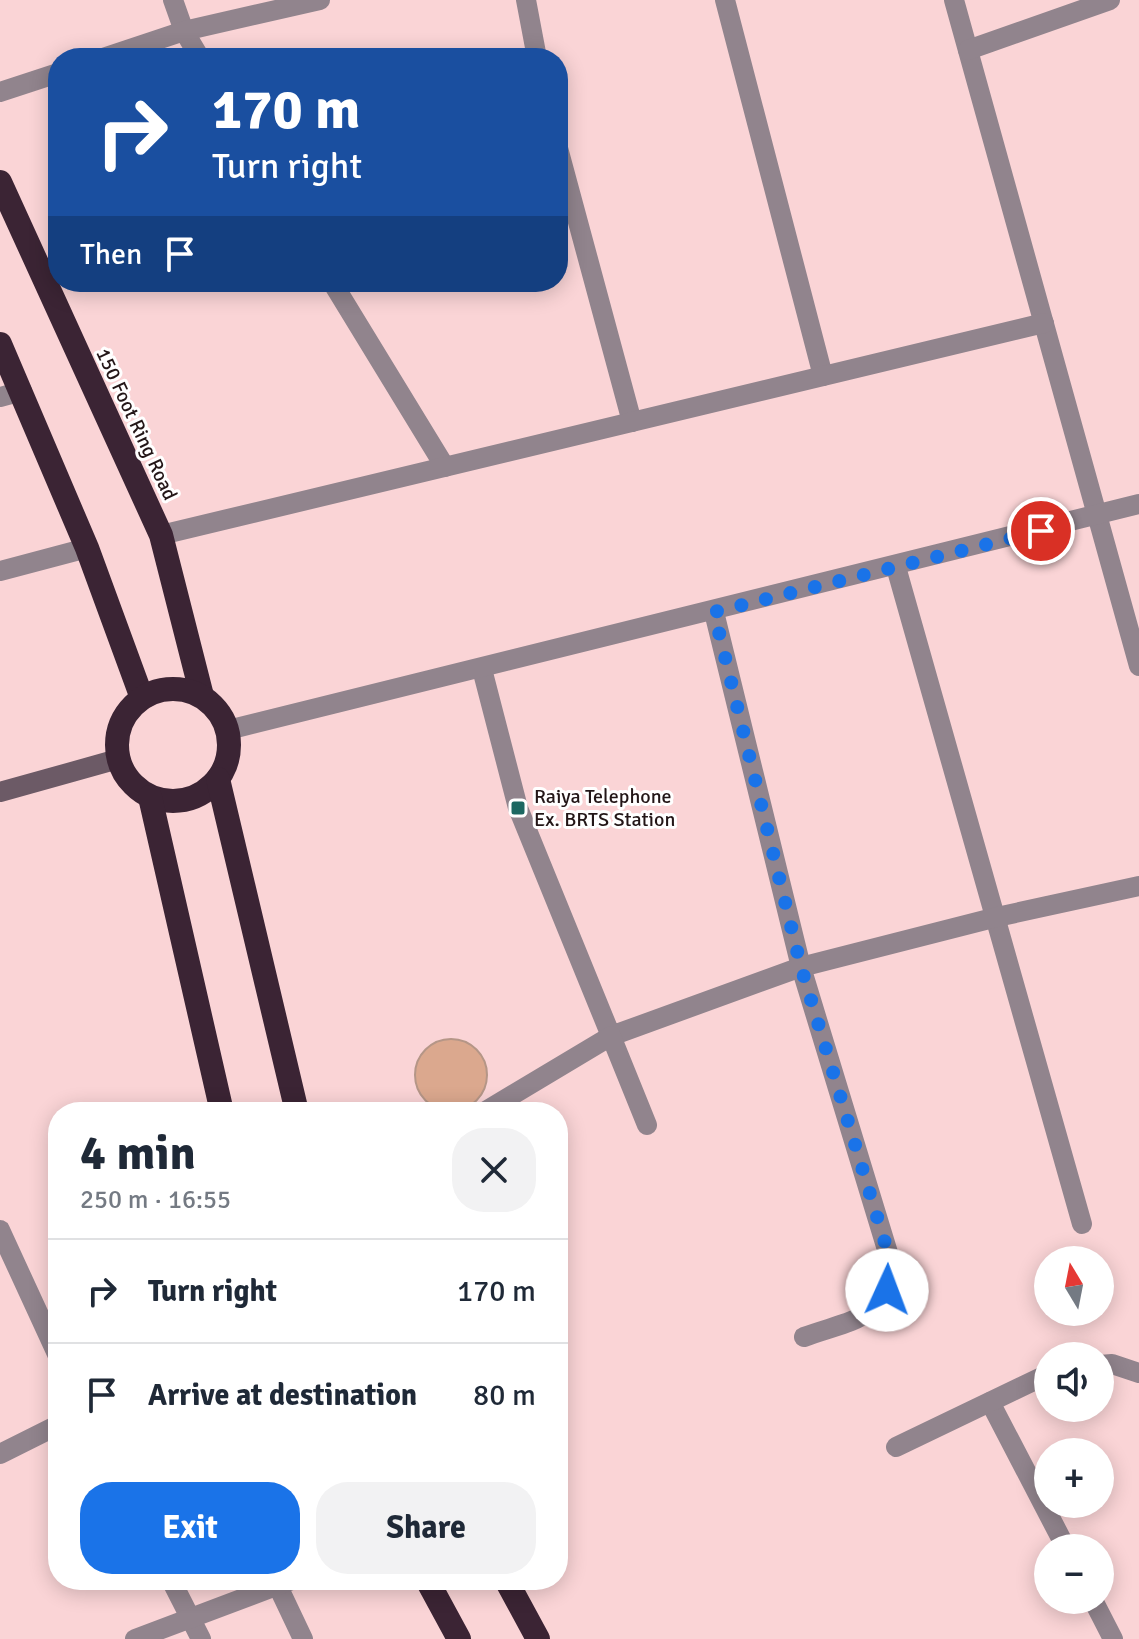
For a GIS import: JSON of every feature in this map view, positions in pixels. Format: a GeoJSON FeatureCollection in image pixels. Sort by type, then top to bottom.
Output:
{"type":"FeatureCollection","features":[{"type":"Feature","properties":{"kind":"highway","name":"150 Foot Ring Road"},"geometry":{"type":"LineString","coordinates":[[0,182],[48,287]]}},
{"type":"Feature","properties":{"kind":"highway","name":"150 Foot Ring Road"},"geometry":{"type":"LineString","coordinates":[[50,292],[161,535],[202,696]]}},
{"type":"Feature","properties":{"kind":"highway"},"geometry":{"type":"LineString","coordinates":[[0,344],[11,394],[87,548],[142,698]]}},
{"type":"Feature","properties":{"kind":"highway"},"geometry":{"type":"LineString","coordinates":[[162,690],[183,690],[202,696],[220,710],[228,730],[229,756],[218,779],[199,795],[175,801],[150,797],[129,781],[118,759],[120,724],[129,709],[142,698],[162,690]]}},
{"type":"Feature","properties":{"kind":"highway"},"geometry":{"type":"LineString","coordinates":[[218,779],[295,1102]]}},
{"type":"Feature","properties":{"kind":"highway"},"geometry":{"type":"LineString","coordinates":[[150,797],[220,1102]]}},
{"type":"Feature","properties":{"kind":"highway"},"geometry":{"type":"LineString","coordinates":[[432,1590],[459,1639]]}},
{"type":"Feature","properties":{"kind":"highway"},"geometry":{"type":"LineString","coordinates":[[511,1590],[538,1639]]}},
{"type":"Feature","properties":{"kind":"street"},"geometry":{"type":"LineString","coordinates":[[173,0],[194,48]]}},
{"type":"Feature","properties":{"kind":"street"},"geometry":{"type":"LineString","coordinates":[[133,48],[184,31],[320,0]]}},
{"type":"Feature","properties":{"kind":"street"},"geometry":{"type":"LineString","coordinates":[[526,0],[535,48]]}},
{"type":"Feature","properties":{"kind":"street"},"geometry":{"type":"LineString","coordinates":[[725,0],[823,376]]}},
{"type":"Feature","properties":{"kind":"street"},"geometry":{"type":"LineString","coordinates":[[954,0],[1139,666]]}},
{"type":"Feature","properties":{"kind":"street"},"geometry":{"type":"LineString","coordinates":[[968,50],[1110,0]]}},
{"type":"Feature","properties":{"kind":"street"},"geometry":{"type":"LineString","coordinates":[[0,92],[48,76]]}},
{"type":"Feature","properties":{"kind":"street"},"geometry":{"type":"LineString","coordinates":[[568,185],[632,422]]}},
{"type":"Feature","properties":{"kind":"street"},"geometry":{"type":"LineString","coordinates":[[338,292],[445,467]]}},
{"type":"Feature","properties":{"kind":"street"},"geometry":{"type":"LineString","coordinates":[[161,535],[1044,323]]}},
{"type":"Feature","properties":{"kind":"street"},"geometry":{"type":"LineString","coordinates":[[228,730],[1099,517],[1139,504]]}},
{"type":"Feature","properties":{"kind":"street"},"geometry":{"type":"LineString","coordinates":[[0,571],[87,548]]}},
{"type":"Feature","properties":{"kind":"street"},"geometry":{"type":"LineString","coordinates":[[896,567],[1082,1224]]}},
{"type":"Feature","properties":{"kind":"street"},"geometry":{"type":"LineString","coordinates":[[714,612],[801,967],[892,1266],[887,1290],[873,1312],[804,1337]]}},
{"type":"Feature","properties":{"kind":"street"},"geometry":{"type":"LineString","coordinates":[[482,669],[518,808],[647,1125]]}},
{"type":"Feature","properties":{"kind":"street"},"geometry":{"type":"LineString","coordinates":[[0,792],[118,759]]}},
{"type":"Feature","properties":{"kind":"street"},"geometry":{"type":"LineString","coordinates":[[501,1102],[611,1036],[801,967],[997,917],[1139,886]]}},
{"type":"Feature","properties":{"kind":"street"},"geometry":{"type":"LineString","coordinates":[[0,1230],[48,1334]]}},
{"type":"Feature","properties":{"kind":"street"},"geometry":{"type":"LineString","coordinates":[[1114,1365],[1139,1373]]}},
{"type":"Feature","properties":{"kind":"street"},"geometry":{"type":"LineString","coordinates":[[896,1447],[1034,1381]]}},
{"type":"Feature","properties":{"kind":"street"},"geometry":{"type":"LineString","coordinates":[[990,1402],[1059,1534]]}},
{"type":"Feature","properties":{"kind":"street"},"geometry":{"type":"LineString","coordinates":[[0,1454],[48,1430]]}},
{"type":"Feature","properties":{"kind":"street"},"geometry":{"type":"LineString","coordinates":[[176,1590],[201,1639]]}},
{"type":"Feature","properties":{"kind":"street"},"geometry":{"type":"LineString","coordinates":[[135,1639],[259,1590]]}},
{"type":"Feature","properties":{"kind":"street"},"geometry":{"type":"LineString","coordinates":[[284,1590],[303,1639]]}},
{"type":"Feature","properties":{"kind":"street"},"geometry":{"type":"LineString","coordinates":[[1100,1614],[1113,1639]]}},
{"type":"Feature","properties":{"kind":"building"},"geometry":{"type":"Polygon","coordinates":[[[444,1040],[458,1040],[471,1045],[481,1055],[486,1068],[484,1089],[474,1102],[428,1102],[421,1095],[416,1082],[416,1068],[421,1055],[431,1045],[444,1040]]]}},
{"type":"Feature","properties":{"kind":"place","name":"Raiya Telephone Ex. BRTS Station"},"geometry":{"type":"Point","coordinates":[518,808]}},
{"type":"Feature","properties":{"kind":"route"},"geometry":{"type":"LineString","coordinates":[[887,1290],[892,1266],[801,967],[714,612],[1041,531]]}}]}
